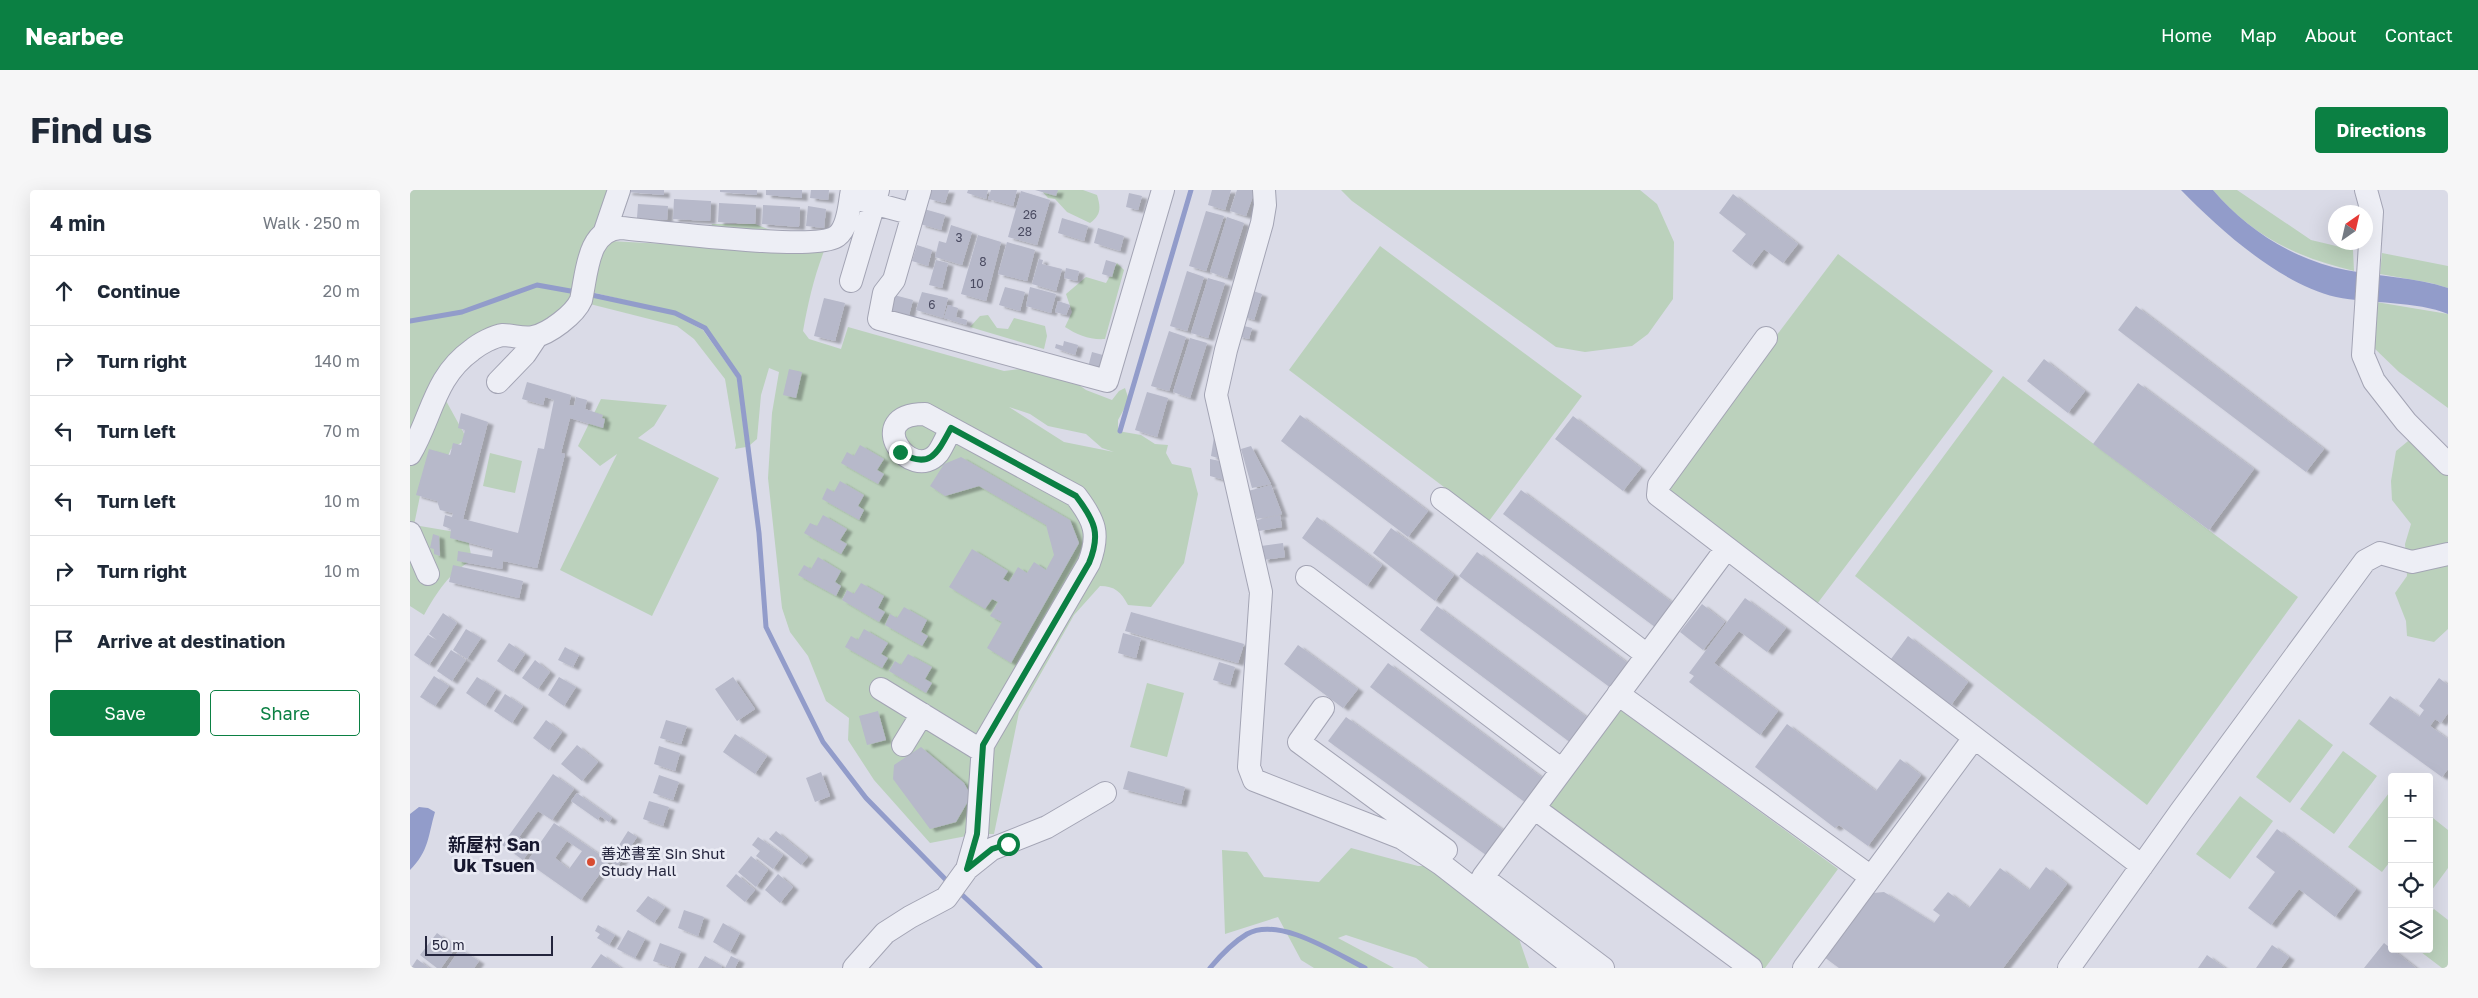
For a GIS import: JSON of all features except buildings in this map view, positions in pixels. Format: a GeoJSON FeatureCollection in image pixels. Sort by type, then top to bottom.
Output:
{"type":"FeatureCollection","features":[{"type":"Feature","properties":{"kind":"street"},"geometry":{"type":"LineString","coordinates":[[498,382],[525,354],[536,336],[569,314],[581,300],[599,237],[619,190]]}},
{"type":"Feature","properties":{"kind":"street"},"geometry":{"type":"LineString","coordinates":[[920,190],[894,280],[884,293],[879,318],[1107,381],[1163,190]]}},
{"type":"Feature","properties":{"kind":"street"},"geometry":{"type":"LineString","coordinates":[[1264,190],[1265,205],[1262,223],[1226,350],[1216,394],[1261,592],[1249,767],[1251,776],[1261,782],[1402,838],[1441,864],[1575,968]]}},
{"type":"Feature","properties":{"kind":"street"},"geometry":{"type":"LineString","coordinates":[[2366,190],[2372,212],[2362,355],[2374,382],[2406,422],[2448,464]]}},
{"type":"Feature","properties":{"kind":"street"},"geometry":{"type":"LineString","coordinates":[[599,237],[610,228],[621,228],[762,241],[820,242],[836,236],[843,230],[851,193],[876,197],[913,214]]}},
{"type":"Feature","properties":{"kind":"street"},"geometry":{"type":"LineString","coordinates":[[851,280],[876,197]]}},
{"type":"Feature","properties":{"kind":"street"},"geometry":{"type":"LineString","coordinates":[[410,454],[435,395],[454,364],[472,349],[498,336],[521,338],[536,336]]}},
{"type":"Feature","properties":{"kind":"street"},"geometry":{"type":"LineString","coordinates":[[1766,338],[1657,490],[1661,499],[2142,866]]}},
{"type":"Feature","properties":{"kind":"street"},"geometry":{"type":"LineString","coordinates":[[951,428],[1076,496],[1089,512],[1096,532],[1096,545],[1089,563],[1040,646],[982,751],[977,834],[967,869]]}},
{"type":"Feature","properties":{"kind":"street"},"geometry":{"type":"LineString","coordinates":[[1442,499],[1647,655]]}},
{"type":"Feature","properties":{"kind":"street"},"geometry":{"type":"LineString","coordinates":[[410,533],[428,574]]}},
{"type":"Feature","properties":{"kind":"street"},"geometry":{"type":"LineString","coordinates":[[1482,877],[1726,549]]}},
{"type":"Feature","properties":{"kind":"street"},"geometry":{"type":"LineString","coordinates":[[2069,968],[2365,560],[2380,553],[2412,562],[2448,554]]}},
{"type":"Feature","properties":{"kind":"street"},"geometry":{"type":"LineString","coordinates":[[1307,577],[1562,770]]}},
{"type":"Feature","properties":{"kind":"street"},"geometry":{"type":"LineString","coordinates":[[881,689],[982,751]]}},
{"type":"Feature","properties":{"kind":"street"},"geometry":{"type":"LineString","coordinates":[[1618,694],[1871,878]]}},
{"type":"Feature","properties":{"kind":"street"},"geometry":{"type":"LineString","coordinates":[[1323,708],[1299,742],[1603,968]]}},
{"type":"Feature","properties":{"kind":"street"},"geometry":{"type":"LineString","coordinates":[[903,745],[922,714]]}},
{"type":"Feature","properties":{"kind":"street"},"geometry":{"type":"LineString","coordinates":[[1804,968],[1974,738]]}},
{"type":"Feature","properties":{"kind":"street"},"geometry":{"type":"LineString","coordinates":[[854,968],[884,933],[946,898],[967,869],[992,849],[1047,827],[1105,793]]}},
{"type":"Feature","properties":{"kind":"street"},"geometry":{"type":"LineString","coordinates":[[1534,808],[1750,968]]}},
{"type":"Feature","properties":{"kind":"green space"},"geometry":{"type":"Polygon","coordinates":[[[410,190],[606,190],[607,196],[573,300],[546,321],[522,333],[492,326],[495,341],[439,388],[467,439],[451,449],[434,487],[420,496],[414,525],[467,534],[472,560],[450,577],[424,615],[410,606],[410,190]]]}},
{"type":"Feature","properties":{"kind":"green space"},"geometry":{"type":"Polygon","coordinates":[[[1041,190],[1083,190],[1097,195],[1099,204],[1098,214],[1090,223],[1067,212],[1055,199],[1048,198],[1041,190]]]}},
{"type":"Feature","properties":{"kind":"green space"},"geometry":{"type":"Polygon","coordinates":[[[1341,190],[1640,190],[1657,204],[1674,242],[1673,299],[1648,334],[1632,346],[1585,352],[1556,347],[1352,201],[1341,190]]]}},
{"type":"Feature","properties":{"kind":"green space"},"geometry":{"type":"Polygon","coordinates":[[[2213,190],[2237,190],[2311,240],[2328,244],[2328,250],[2353,250],[2354,271],[2313,259],[2276,242],[2243,220],[2213,190]]]}},
{"type":"Feature","properties":{"kind":"green space"},"geometry":{"type":"Polygon","coordinates":[[[712,224],[755,224],[824,251],[812,290],[803,331],[809,339],[841,349],[848,327],[1004,371],[1021,369],[1075,382],[1086,390],[1112,400],[1119,391],[1125,388],[1129,400],[1118,420],[1118,431],[1141,435],[1155,444],[1168,445],[1166,453],[1172,464],[1191,468],[1198,494],[1184,563],[1151,607],[1128,605],[1117,591],[1110,587],[1100,586],[1074,615],[1019,712],[994,834],[977,834],[930,843],[874,780],[848,740],[849,718],[826,701],[808,656],[790,632],[782,608],[768,478],[772,413],[779,372],[769,368],[761,395],[757,439],[750,445],[739,376],[705,327],[675,312],[591,292],[597,257],[610,241],[702,246],[712,224]],[[1009,407],[1064,442],[1114,452],[1102,448],[1086,434],[1048,426],[1030,414],[1009,407]]]}},
{"type":"Feature","properties":{"kind":"green space"},"geometry":{"type":"Polygon","coordinates":[[[1380,246],[1582,396],[1489,521],[1289,370],[1380,246]]]}},
{"type":"Feature","properties":{"kind":"green space"},"geometry":{"type":"Polygon","coordinates":[[[2382,253],[2448,266],[2448,288],[2380,274],[2382,253]]]}},
{"type":"Feature","properties":{"kind":"green space"},"geometry":{"type":"Polygon","coordinates":[[[1838,254],[1993,371],[1814,608],[1659,491],[1838,254]]]}},
{"type":"Feature","properties":{"kind":"green space"},"geometry":{"type":"Polygon","coordinates":[[[1117,263],[1124,270],[1105,339],[1094,339],[1084,336],[1065,327],[1072,312],[1066,294],[1086,277],[1106,283],[1117,263]]]}},
{"type":"Feature","properties":{"kind":"green space"},"geometry":{"type":"Polygon","coordinates":[[[591,295],[675,315],[703,330],[737,378],[746,447],[735,449],[736,445],[725,379],[694,339],[677,326],[586,303],[591,295]]]}},
{"type":"Feature","properties":{"kind":"green space"},"geometry":{"type":"Polygon","coordinates":[[[2370,301],[2448,314],[2448,408],[2399,372],[2373,347],[2370,301]]]}},
{"type":"Feature","properties":{"kind":"green space"},"geometry":{"type":"Polygon","coordinates":[[[988,315],[997,328],[1008,329],[1014,318],[1045,326],[1047,336],[1044,349],[970,327],[980,316],[988,315]]]}},
{"type":"Feature","properties":{"kind":"green space"},"geometry":{"type":"Polygon","coordinates":[[[2003,376],[2298,597],[2147,805],[1855,576],[2003,376]]]}},
{"type":"Feature","properties":{"kind":"green space"},"geometry":{"type":"Polygon","coordinates":[[[601,399],[667,405],[654,426],[638,438],[719,478],[652,616],[560,570],[617,454],[600,466],[578,446],[601,399]]]}},
{"type":"Feature","properties":{"kind":"green space"},"geometry":{"type":"Polygon","coordinates":[[[2413,437],[2448,453],[2448,629],[2434,642],[2407,636],[2406,621],[2395,593],[2407,576],[2405,544],[2411,524],[2392,500],[2391,481],[2396,451],[2413,437]]]}},
{"type":"Feature","properties":{"kind":"green space"},"geometry":{"type":"Polygon","coordinates":[[[490,453],[522,461],[515,493],[483,486],[490,453]]]}},
{"type":"Feature","properties":{"kind":"green space"},"geometry":{"type":"Polygon","coordinates":[[[1147,683],[1184,693],[1167,757],[1130,747],[1147,683]]]}},
{"type":"Feature","properties":{"kind":"green space"},"geometry":{"type":"Polygon","coordinates":[[[1618,708],[1838,869],[1765,968],[1760,968],[1544,809],[1618,708]]]}},
{"type":"Feature","properties":{"kind":"green space"},"geometry":{"type":"Polygon","coordinates":[[[2299,719],[2333,745],[2290,803],[2256,777],[2299,719]]]}},
{"type":"Feature","properties":{"kind":"green space"},"geometry":{"type":"Polygon","coordinates":[[[2343,751],[2377,776],[2334,834],[2300,809],[2343,751]]]}},
{"type":"Feature","properties":{"kind":"green space"},"geometry":{"type":"Polygon","coordinates":[[[2388,794],[2388,864],[2382,872],[2348,847],[2388,794]]]}},
{"type":"Feature","properties":{"kind":"green space"},"geometry":{"type":"Polygon","coordinates":[[[2240,796],[2273,821],[2230,879],[2196,854],[2240,796]]]}},
{"type":"Feature","properties":{"kind":"green space"},"geometry":{"type":"Polygon","coordinates":[[[2433,818],[2448,830],[2448,868],[2433,889],[2433,818]]]}},
{"type":"Feature","properties":{"kind":"green space"},"geometry":{"type":"Polygon","coordinates":[[[1351,848],[1418,866],[1440,866],[1518,936],[1529,968],[1429,968],[1416,958],[1346,935],[1338,938],[1394,968],[1314,968],[1301,960],[1278,917],[1225,934],[1222,850],[1247,852],[1264,877],[1319,882],[1351,848]]]}},
{"type":"Feature","properties":{"kind":"green space"},"geometry":{"type":"Polygon","coordinates":[[[2434,909],[2448,920],[2448,968],[2442,968],[2422,953],[2433,953],[2434,909]]]}},
{"type":"Feature","properties":{"kind":"water"},"geometry":{"type":"Polygon","coordinates":[[[2181,190],[2213,190],[2226,205],[2256,230],[2290,251],[2308,259],[2346,270],[2435,284],[2448,288],[2448,314],[2422,307],[2336,297],[2315,290],[2273,268],[2252,254],[2214,222],[2181,190]]]}},
{"type":"Feature","properties":{"kind":"water"},"geometry":{"type":"Polygon","coordinates":[[[419,807],[428,808],[435,812],[424,850],[410,870],[410,814],[419,807]]]}},
{"type":"Feature","properties":{"kind":"waterway"},"geometry":{"type":"LineString","coordinates":[[1120,431],[1191,190]]}},
{"type":"Feature","properties":{"kind":"waterway"},"geometry":{"type":"LineString","coordinates":[[410,321],[462,312],[537,285],[576,292]]}},
{"type":"Feature","properties":{"kind":"waterway"},"geometry":{"type":"LineString","coordinates":[[587,294],[675,313],[705,328],[739,377],[759,533],[766,627],[823,742],[866,798],[950,884]]}},
{"type":"Feature","properties":{"kind":"waterway"},"geometry":{"type":"LineString","coordinates":[[958,891],[1040,968]]}},
{"type":"Feature","properties":{"kind":"waterway"},"geometry":{"type":"LineString","coordinates":[[1210,968],[1236,941],[1247,934],[1260,930],[1275,930],[1307,939],[1365,968]]}},
{"type":"Feature","properties":{"kind":"place","name":"善述書室 Sin Shut Study Hall"},"geometry":{"type":"Point","coordinates":[591,862]}},
{"type":"Feature","properties":{"kind":"district","name":"新屋村 San Uk Tsuen"},"geometry":{"type":"Point","coordinates":[494,854]}},
{"type":"Feature","properties":{"kind":"route"},"geometry":{"type":"LineString","coordinates":[[900,452],[911,458],[923,460],[930,458],[937,453],[951,428],[1076,496],[1089,512],[1096,532],[1096,545],[1089,563],[983,745],[977,834],[967,869],[992,849],[1008,844]]}}]}
